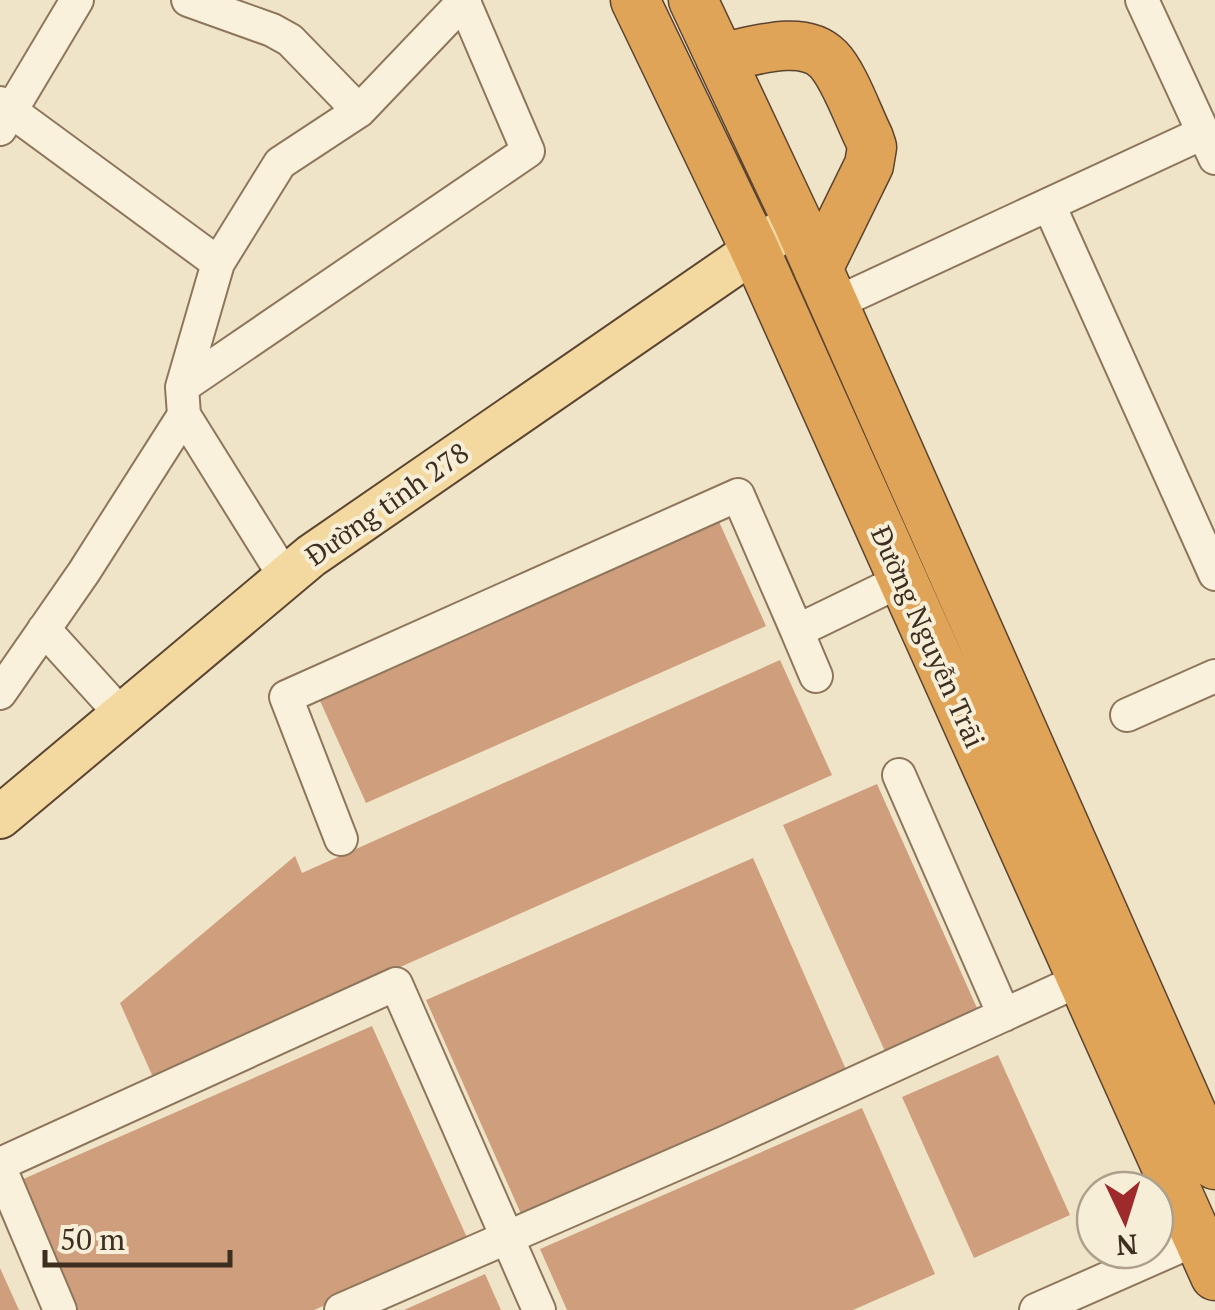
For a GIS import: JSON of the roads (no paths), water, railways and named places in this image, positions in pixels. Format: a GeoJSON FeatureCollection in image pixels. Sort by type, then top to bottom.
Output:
{"type":"FeatureCollection","features":[{"type":"Feature","properties":{"kind":"highway","name":"Đường Nguyễn Trãi"},"geometry":{"type":"LineString","coordinates":[[635,0],[755,250],[1082,980],[1203,1224]]}},
{"type":"Feature","properties":{"kind":"highway","name":"Đường Nguyễn Trãi"},"geometry":{"type":"LineString","coordinates":[[693,0],[797,221],[1215,1165]]}},
{"type":"Feature","properties":{"kind":"highway"},"geometry":{"type":"LineString","coordinates":[[720,58],[771,48],[803,47],[818,51],[830,60],[868,138],[872,147],[869,165],[826,286]]}},
{"type":"Feature","properties":{"kind":"main road","name":"Đường tỉnh 278"},"geometry":{"type":"LineString","coordinates":[[6,801],[121,714],[311,556],[797,221]]}},
{"type":"Feature","properties":{"kind":"street"},"geometry":{"type":"LineString","coordinates":[[77,0],[4,114],[218,263]]}},
{"type":"Feature","properties":{"kind":"street"},"geometry":{"type":"LineString","coordinates":[[188,0],[290,40],[359,111]]}},
{"type":"Feature","properties":{"kind":"street"},"geometry":{"type":"LineString","coordinates":[[826,286],[1209,146],[1142,0]]}},
{"type":"Feature","properties":{"kind":"street"},"geometry":{"type":"LineString","coordinates":[[0,693],[44,629],[183,401],[218,263],[280,163],[359,111],[464,1],[528,152],[183,401]]}},
{"type":"Feature","properties":{"kind":"street"},"geometry":{"type":"LineString","coordinates":[[1049,205],[1215,574]]}},
{"type":"Feature","properties":{"kind":"street"},"geometry":{"type":"LineString","coordinates":[[183,401],[285,577]]}},
{"type":"Feature","properties":{"kind":"street"},"geometry":{"type":"LineString","coordinates":[[341,839],[286,696],[738,495],[816,676]]}},
{"type":"Feature","properties":{"kind":"street"},"geometry":{"type":"LineString","coordinates":[[796,632],[902,580]]}},
{"type":"Feature","properties":{"kind":"street"},"geometry":{"type":"LineString","coordinates":[[44,629],[121,714]]}},
{"type":"Feature","properties":{"kind":"street"},"geometry":{"type":"LineString","coordinates":[[1126,715],[1215,676]]}},
{"type":"Feature","properties":{"kind":"street"},"geometry":{"type":"LineString","coordinates":[[899,776],[1004,1015]]}},
{"type":"Feature","properties":{"kind":"street"},"geometry":{"type":"LineString","coordinates":[[341,1310],[1082,980]]}},
{"type":"Feature","properties":{"kind":"street"},"geometry":{"type":"LineString","coordinates":[[60,1310],[0,1166],[396,984],[539,1310]]}},
{"type":"Feature","properties":{"kind":"street"},"geometry":{"type":"LineString","coordinates":[[1036,1310],[1203,1224]]}}]}
